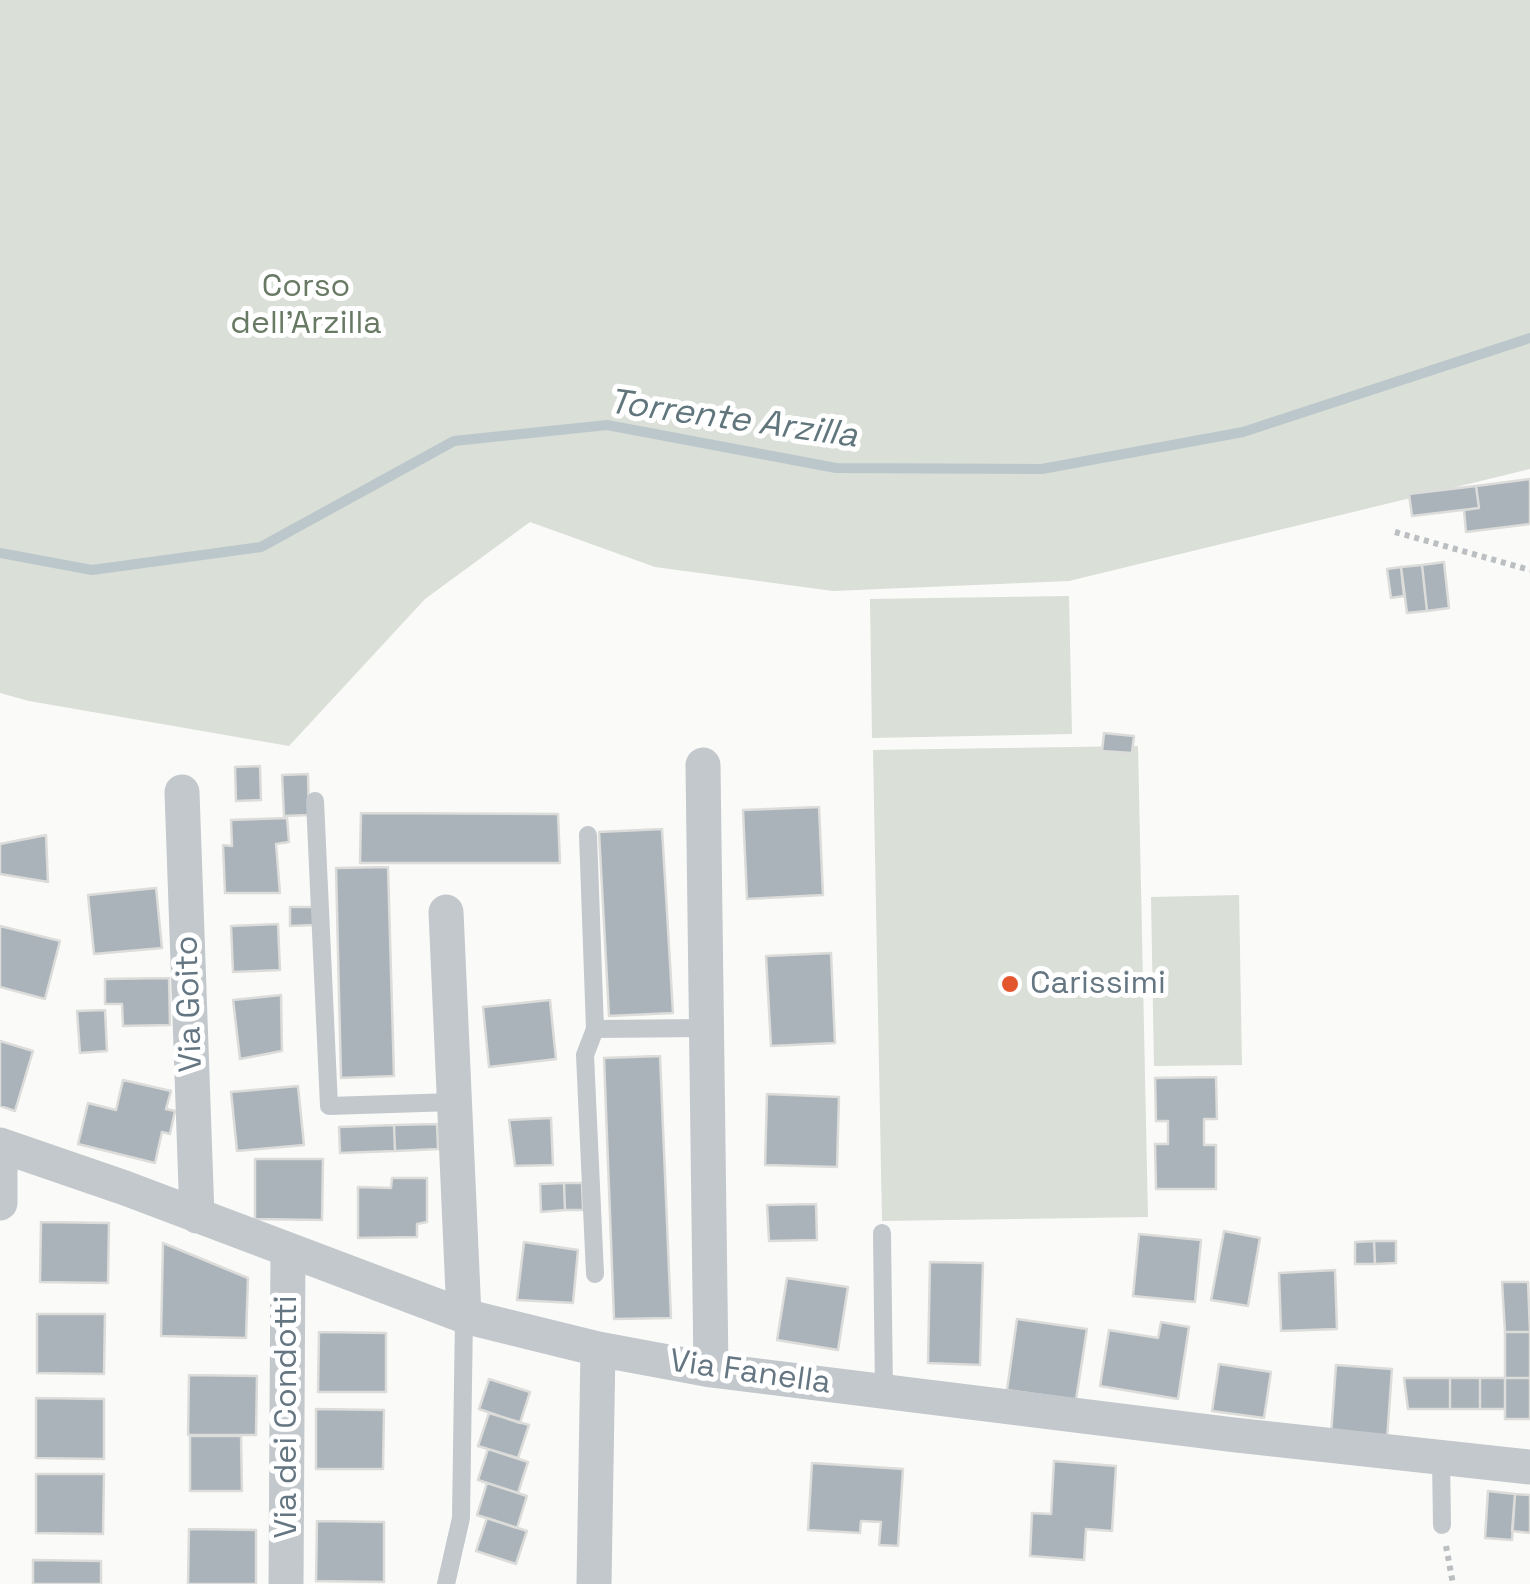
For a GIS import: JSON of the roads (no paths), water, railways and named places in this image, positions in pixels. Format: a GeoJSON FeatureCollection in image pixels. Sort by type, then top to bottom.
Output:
{"type":"FeatureCollection","features":[{"type":"Feature","properties":{"kind":"street"},"geometry":{"type":"LineString","coordinates":[[703,764],[711,1370]]}},
{"type":"Feature","properties":{"kind":"street","name":"Via Goito"},"geometry":{"type":"LineString","coordinates":[[182,792],[197,1216]]}},
{"type":"Feature","properties":{"kind":"street"},"geometry":{"type":"LineString","coordinates":[[446,912],[464,1316]]}},
{"type":"Feature","properties":{"kind":"street"},"geometry":{"type":"LineString","coordinates":[[0,1145],[0,1203]]}},
{"type":"Feature","properties":{"kind":"street","name":"Via Fanella"},"geometry":{"type":"LineString","coordinates":[[0,1145],[464,1316],[598,1349],[711,1370],[884,1392],[1530,1467]]}},
{"type":"Feature","properties":{"kind":"street","name":"Via dei Condotti"},"geometry":{"type":"LineString","coordinates":[[286,1584],[288,1251]]}},
{"type":"Feature","properties":{"kind":"street"},"geometry":{"type":"LineString","coordinates":[[594,1584],[598,1349]]}},
{"type":"Feature","properties":{"kind":"lane"},"geometry":{"type":"LineString","coordinates":[[315,801],[329,1106],[454,1102]]}},
{"type":"Feature","properties":{"kind":"lane"},"geometry":{"type":"LineString","coordinates":[[588,835],[595,1030],[585,1055],[595,1274]]}},
{"type":"Feature","properties":{"kind":"lane"},"geometry":{"type":"LineString","coordinates":[[595,1030],[706,1028]]}},
{"type":"Feature","properties":{"kind":"lane"},"geometry":{"type":"LineString","coordinates":[[882,1233],[884,1392]]}},
{"type":"Feature","properties":{"kind":"lane"},"geometry":{"type":"LineString","coordinates":[[446,1584],[461,1518],[464,1316]]}},
{"type":"Feature","properties":{"kind":"lane"},"geometry":{"type":"LineString","coordinates":[[1441,1457],[1442,1525]]}},
{"type":"Feature","properties":{"kind":"waterway","name":"Torrente Arzilla"},"geometry":{"type":"LineString","coordinates":[[0,553],[92,570],[261,547],[454,441],[607,425],[836,468],[1042,469],[1243,432],[1530,338]]}},
{"type":"Feature","properties":{"kind":"place","name":"Carissimi"},"geometry":{"type":"Point","coordinates":[1010,984]}},
{"type":"Feature","properties":{"kind":"park label","name":"Corso dell'Arzilla"},"geometry":{"type":"Point","coordinates":[306,306]}}]}
